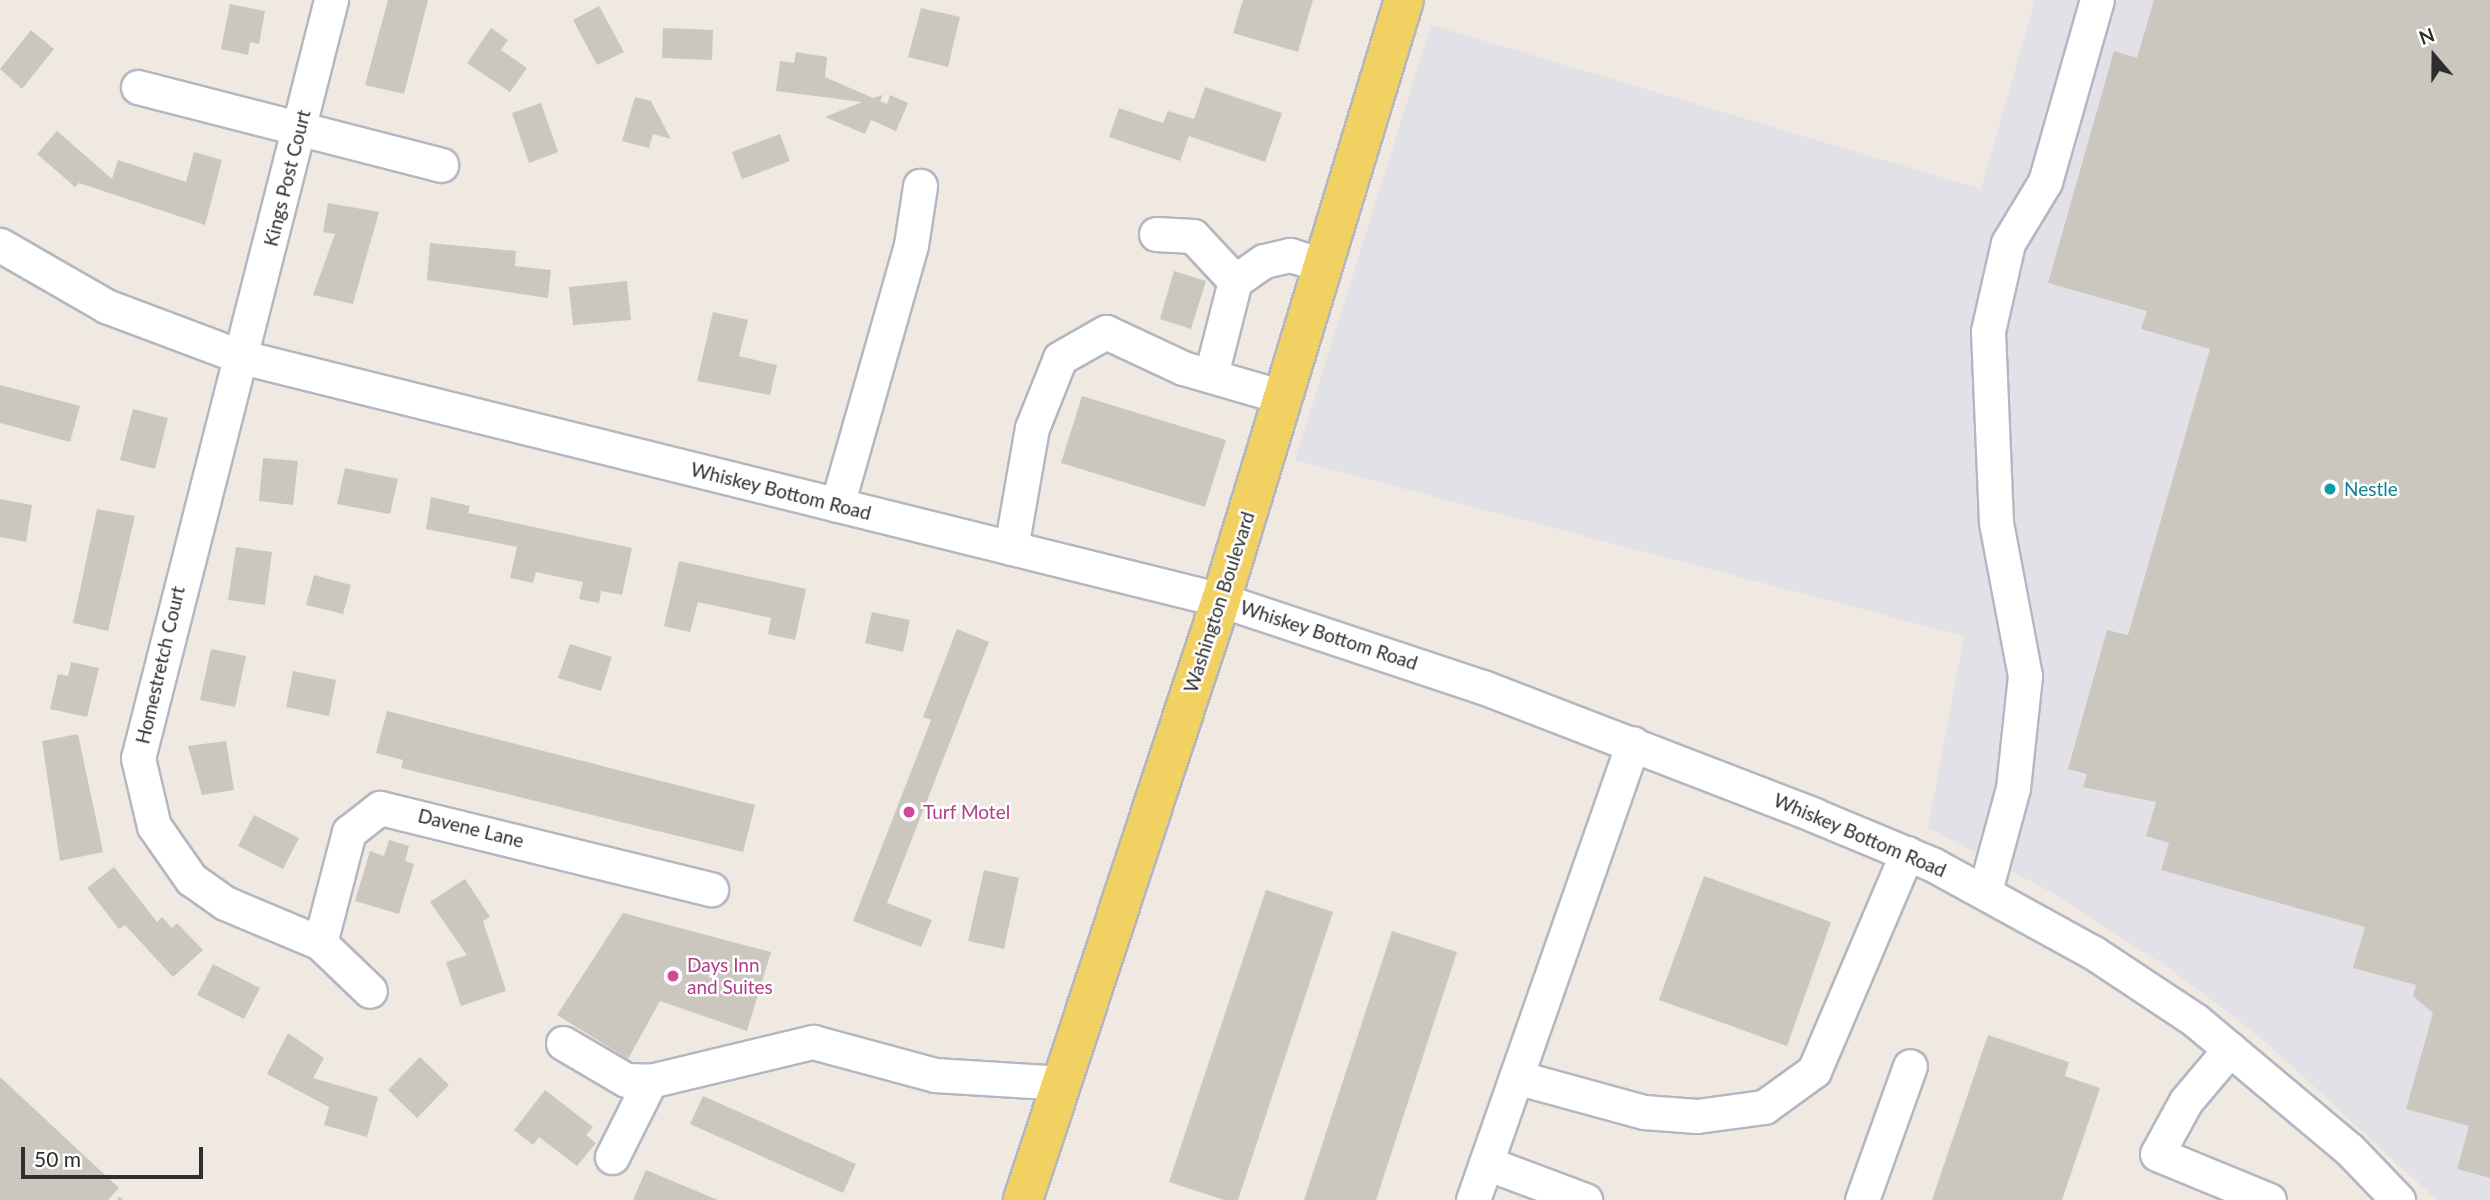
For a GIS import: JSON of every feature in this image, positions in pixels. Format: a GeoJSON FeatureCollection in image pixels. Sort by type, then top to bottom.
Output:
{"type":"FeatureCollection","features":[{"type":"Feature","properties":{"kind":"main road","name":"Washington Boulevard"},"geometry":{"type":"LineString","coordinates":[[1023,1200],[1221,600],[1404,0]]}},
{"type":"Feature","properties":{"kind":"street","name":"Kings Post Court"},"geometry":{"type":"LineString","coordinates":[[242,357],[331,0]]}},
{"type":"Feature","properties":{"kind":"street"},"geometry":{"type":"LineString","coordinates":[[1985,891],[2013,788],[2025,676],[1996,522],[1988,331],[2008,243],[2045,183],[2097,0]]}},
{"type":"Feature","properties":{"kind":"street"},"geometry":{"type":"LineString","coordinates":[[138,87],[441,165]]}},
{"type":"Feature","properties":{"kind":"street"},"geometry":{"type":"LineString","coordinates":[[838,505],[911,245],[920,186]]}},
{"type":"Feature","properties":{"kind":"street"},"geometry":{"type":"LineString","coordinates":[[1156,234],[1193,236],[1235,281]]}},
{"type":"Feature","properties":{"kind":"street","name":"Whiskey Bottom Road"},"geometry":{"type":"LineString","coordinates":[[0,245],[106,306],[242,357],[1221,600],[1633,743],[1907,853],[1985,891],[2094,953],[2230,1049],[2349,1149],[2398,1200]]}},
{"type":"Feature","properties":{"kind":"street"},"geometry":{"type":"LineString","coordinates":[[1211,375],[1235,281],[1264,261],[1290,255],[1323,265]]}},
{"type":"Feature","properties":{"kind":"street"},"geometry":{"type":"LineString","coordinates":[[1011,548],[1032,428],[1060,358],[1106,332],[1211,375],[1283,397]]}},
{"type":"Feature","properties":{"kind":"street","name":"Homestretch Court"},"geometry":{"type":"LineString","coordinates":[[242,357],[143,721],[138,758],[154,826],[191,880],[225,903],[320,943],[370,992]]}},
{"type":"Feature","properties":{"kind":"street"},"geometry":{"type":"LineString","coordinates":[[1473,1200],[1633,743]]}},
{"type":"Feature","properties":{"kind":"street","name":"Davene Lane"},"geometry":{"type":"LineString","coordinates":[[320,943],[349,832],[380,808],[711,889]]}},
{"type":"Feature","properties":{"kind":"street"},"geometry":{"type":"LineString","coordinates":[[1516,1077],[1644,1112],[1697,1116],[1764,1107],[1814,1071],[1907,853]]}},
{"type":"Feature","properties":{"kind":"street"},"geometry":{"type":"LineString","coordinates":[[563,1042],[626,1080],[650,1081],[813,1042],[935,1075],[1062,1083]]}},
{"type":"Feature","properties":{"kind":"street"},"geometry":{"type":"LineString","coordinates":[[2230,1049],[2186,1101],[2157,1154],[2269,1200]]}},
{"type":"Feature","properties":{"kind":"street"},"geometry":{"type":"LineString","coordinates":[[1862,1200],[1910,1066]]}},
{"type":"Feature","properties":{"kind":"street"},"geometry":{"type":"LineString","coordinates":[[612,1157],[650,1081]]}},
{"type":"Feature","properties":{"kind":"street"},"geometry":{"type":"LineString","coordinates":[[1486,1163],[1585,1200]]}},
{"type":"Feature","properties":{"kind":"shaded area"},"geometry":{"type":"Polygon","coordinates":[[[2035,0],[2490,0],[2490,1200],[2437,1200],[2260,1037],[2173,971],[2053,893],[1928,828],[1964,636],[1295,460],[1431,25],[1981,189],[2035,0]]]}},
{"type":"Feature","properties":{"kind":"building"},"geometry":{"type":"Polygon","coordinates":[[[388,0],[428,0],[404,94],[365,85],[388,0]]]}},
{"type":"Feature","properties":{"kind":"building"},"geometry":{"type":"Polygon","coordinates":[[[1243,0],[1313,0],[1298,52],[1233,33],[1243,0]]]}},
{"type":"Feature","properties":{"kind":"building","name":"Nestle"},"geometry":{"type":"Polygon","coordinates":[[[2154,0],[2490,0],[2490,1178],[2457,1169],[2469,1126],[2406,1109],[2433,1013],[2413,996],[2416,985],[2353,968],[2365,927],[2161,870],[2169,843],[2146,836],[2156,802],[2083,787],[2087,774],[2068,769],[2107,630],[2128,635],[2210,349],[2141,329],[2147,311],[2048,283],[2114,51],[2137,58],[2154,0]]]}},
{"type":"Feature","properties":{"kind":"building"},"geometry":{"type":"Polygon","coordinates":[[[230,4],[265,11],[259,44],[250,42],[248,55],[221,49],[230,4]]]}},
{"type":"Feature","properties":{"kind":"building"},"geometry":{"type":"Polygon","coordinates":[[[599,6],[624,52],[597,65],[573,20],[599,6]]]}},
{"type":"Feature","properties":{"kind":"building"},"geometry":{"type":"Polygon","coordinates":[[[921,8],[960,17],[948,67],[908,57],[921,8]]]}},
{"type":"Feature","properties":{"kind":"building"},"geometry":{"type":"Polygon","coordinates":[[[491,28],[508,40],[501,50],[527,68],[510,92],[467,63],[491,28]]]}},
{"type":"Feature","properties":{"kind":"building"},"geometry":{"type":"Polygon","coordinates":[[[663,28],[713,30],[712,60],[662,58],[663,28]]]}},
{"type":"Feature","properties":{"kind":"building"},"geometry":{"type":"Polygon","coordinates":[[[31,30],[54,49],[22,89],[0,69],[31,30]]]}},
{"type":"Feature","properties":{"kind":"building"},"geometry":{"type":"Polygon","coordinates":[[[796,52],[827,57],[825,77],[873,98],[883,95],[880,101],[887,104],[890,95],[908,103],[896,131],[871,120],[865,134],[825,117],[862,102],[776,91],[780,61],[794,63],[796,52]]]}},
{"type":"Feature","properties":{"kind":"building"},"geometry":{"type":"Polygon","coordinates":[[[1205,87],[1282,113],[1265,162],[1189,136],[1180,161],[1109,137],[1119,108],[1163,123],[1168,111],[1194,119],[1205,87]]]}},
{"type":"Feature","properties":{"kind":"building"},"geometry":{"type":"Polygon","coordinates":[[[635,97],[651,101],[671,139],[653,134],[649,148],[622,141],[635,97]]]}},
{"type":"Feature","properties":{"kind":"building"},"geometry":{"type":"Polygon","coordinates":[[[541,103],[558,152],[529,163],[512,113],[541,103]]]}},
{"type":"Feature","properties":{"kind":"building"},"geometry":{"type":"Polygon","coordinates":[[[57,131],[112,179],[118,160],[186,182],[194,152],[222,160],[205,225],[79,183],[75,187],[37,154],[57,131]]]}},
{"type":"Feature","properties":{"kind":"building"},"geometry":{"type":"Polygon","coordinates":[[[780,134],[790,161],[742,179],[732,152],[780,134]]]}},
{"type":"Feature","properties":{"kind":"building"},"geometry":{"type":"Polygon","coordinates":[[[328,203],[379,212],[353,304],[313,295],[335,234],[323,232],[328,203]]]}},
{"type":"Feature","properties":{"kind":"building"},"geometry":{"type":"Polygon","coordinates":[[[430,243],[516,251],[515,266],[551,270],[548,298],[427,280],[430,243]]]}},
{"type":"Feature","properties":{"kind":"building"},"geometry":{"type":"Polygon","coordinates":[[[1174,271],[1206,281],[1191,329],[1160,319],[1174,271]]]}},
{"type":"Feature","properties":{"kind":"building"},"geometry":{"type":"Polygon","coordinates":[[[627,281],[631,320],[573,325],[569,287],[627,281]]]}},
{"type":"Feature","properties":{"kind":"building"},"geometry":{"type":"Polygon","coordinates":[[[713,312],[748,320],[739,356],[777,365],[770,395],[697,381],[713,312]]]}},
{"type":"Feature","properties":{"kind":"building"},"geometry":{"type":"Polygon","coordinates":[[[0,385],[80,406],[70,442],[0,423],[0,385]]]}},
{"type":"Feature","properties":{"kind":"building"},"geometry":{"type":"Polygon","coordinates":[[[1082,396],[1226,440],[1205,507],[1061,463],[1082,396]]]}},
{"type":"Feature","properties":{"kind":"building"},"geometry":{"type":"Polygon","coordinates":[[[133,409],[168,418],[155,469],[120,460],[133,409]]]}},
{"type":"Feature","properties":{"kind":"building"},"geometry":{"type":"Polygon","coordinates":[[[263,458],[298,461],[293,505],[259,501],[263,458]]]}},
{"type":"Feature","properties":{"kind":"building"},"geometry":{"type":"Polygon","coordinates":[[[345,468],[398,479],[390,514],[337,504],[345,468]]]}},
{"type":"Feature","properties":{"kind":"building"},"geometry":{"type":"Polygon","coordinates":[[[431,497],[470,506],[468,513],[632,548],[622,595],[601,591],[599,603],[579,599],[583,582],[536,572],[533,583],[510,578],[517,547],[426,529],[431,497]]]}},
{"type":"Feature","properties":{"kind":"building"},"geometry":{"type":"Polygon","coordinates":[[[0,499],[32,505],[26,542],[0,537],[0,499]]]}},
{"type":"Feature","properties":{"kind":"building"},"geometry":{"type":"Polygon","coordinates":[[[97,509],[135,516],[108,631],[73,623],[97,509]]]}},
{"type":"Feature","properties":{"kind":"building"},"geometry":{"type":"Polygon","coordinates":[[[236,547],[272,552],[265,605],[228,600],[236,547]]]}},
{"type":"Feature","properties":{"kind":"building"},"geometry":{"type":"Polygon","coordinates":[[[679,561],[806,589],[795,640],[768,634],[771,618],[698,602],[690,632],[664,626],[679,561]]]}},
{"type":"Feature","properties":{"kind":"building"},"geometry":{"type":"Polygon","coordinates":[[[314,575],[351,585],[343,614],[306,605],[314,575]]]}},
{"type":"Feature","properties":{"kind":"building"},"geometry":{"type":"Polygon","coordinates":[[[872,612],[910,620],[903,652],[865,643],[872,612]]]}},
{"type":"Feature","properties":{"kind":"building","name":"Turf Motel"},"geometry":{"type":"Polygon","coordinates":[[[957,629],[989,642],[887,903],[932,920],[921,947],[853,921],[931,720],[923,717],[957,629]]]}},
{"type":"Feature","properties":{"kind":"building"},"geometry":{"type":"Polygon","coordinates":[[[570,644],[612,657],[601,691],[558,678],[570,644]]]}},
{"type":"Feature","properties":{"kind":"building"},"geometry":{"type":"Polygon","coordinates":[[[211,649],[246,656],[235,707],[200,700],[211,649]]]}},
{"type":"Feature","properties":{"kind":"building"},"geometry":{"type":"Polygon","coordinates":[[[71,662],[99,668],[87,717],[50,709],[58,674],[68,676],[71,662]]]}},
{"type":"Feature","properties":{"kind":"building"},"geometry":{"type":"Polygon","coordinates":[[[293,671],[336,680],[329,716],[286,707],[293,671]]]}},
{"type":"Feature","properties":{"kind":"building"},"geometry":{"type":"Polygon","coordinates":[[[387,711],[755,805],[743,852],[401,768],[403,760],[376,753],[387,711]]]}},
{"type":"Feature","properties":{"kind":"building"},"geometry":{"type":"Polygon","coordinates":[[[78,734],[103,852],[60,861],[42,741],[78,734]]]}},
{"type":"Feature","properties":{"kind":"building"},"geometry":{"type":"Polygon","coordinates":[[[226,741],[234,790],[202,795],[188,746],[226,741]]]}},
{"type":"Feature","properties":{"kind":"building"},"geometry":{"type":"Polygon","coordinates":[[[254,815],[299,838],[283,869],[238,846],[254,815]]]}},
{"type":"Feature","properties":{"kind":"building"},"geometry":{"type":"Polygon","coordinates":[[[389,840],[409,846],[405,861],[414,864],[399,914],[355,901],[370,851],[384,856],[389,840]]]}},
{"type":"Feature","properties":{"kind":"building"},"geometry":{"type":"Polygon","coordinates":[[[114,867],[157,922],[162,917],[172,928],[177,923],[203,950],[173,977],[125,925],[119,929],[87,888],[114,867]]]}},
{"type":"Feature","properties":{"kind":"building"},"geometry":{"type":"Polygon","coordinates":[[[984,870],[1019,878],[1004,949],[968,941],[984,870]]]}},
{"type":"Feature","properties":{"kind":"building"},"geometry":{"type":"Polygon","coordinates":[[[1704,876],[1831,922],[1787,1046],[1659,1000],[1704,876]]]}},
{"type":"Feature","properties":{"kind":"building"},"geometry":{"type":"Polygon","coordinates":[[[465,879],[490,917],[483,921],[506,991],[461,1006],[446,962],[467,955],[430,902],[465,879]]]}},
{"type":"Feature","properties":{"kind":"building"},"geometry":{"type":"Polygon","coordinates":[[[1266,890],[1333,912],[1238,1200],[1224,1200],[1169,1182],[1266,890]]]}},
{"type":"Feature","properties":{"kind":"building","name":"Days Inn and Suites"},"geometry":{"type":"Polygon","coordinates":[[[623,913],[771,952],[747,1031],[660,1001],[628,1059],[557,1015],[623,913]]]}},
{"type":"Feature","properties":{"kind":"building"},"geometry":{"type":"Polygon","coordinates":[[[1392,931],[1457,952],[1376,1200],[1304,1200],[1392,931]]]}},
{"type":"Feature","properties":{"kind":"building"},"geometry":{"type":"Polygon","coordinates":[[[213,964],[260,988],[244,1019],[197,995],[213,964]]]}},
{"type":"Feature","properties":{"kind":"building"},"geometry":{"type":"Polygon","coordinates":[[[288,1033],[324,1058],[313,1078],[378,1097],[367,1137],[324,1125],[329,1107],[267,1074],[288,1033]]]}},
{"type":"Feature","properties":{"kind":"building"},"geometry":{"type":"Polygon","coordinates":[[[1988,1035],[2069,1062],[2065,1076],[2100,1088],[2062,1200],[1932,1200],[1988,1035]]]}},
{"type":"Feature","properties":{"kind":"building"},"geometry":{"type":"Polygon","coordinates":[[[420,1057],[449,1085],[417,1118],[388,1090],[420,1057]]]}},
{"type":"Feature","properties":{"kind":"building"},"geometry":{"type":"Polygon","coordinates":[[[0,1077],[119,1188],[108,1200],[0,1200],[0,1077]]]}},
{"type":"Feature","properties":{"kind":"building"},"geometry":{"type":"Polygon","coordinates":[[[545,1090],[593,1127],[586,1135],[596,1143],[577,1166],[539,1137],[533,1145],[514,1130],[545,1090]]]}},
{"type":"Feature","properties":{"kind":"building"},"geometry":{"type":"Polygon","coordinates":[[[703,1096],[856,1164],[843,1193],[690,1124],[703,1096]]]}},
{"type":"Feature","properties":{"kind":"building"},"geometry":{"type":"Polygon","coordinates":[[[646,1170],[718,1200],[633,1200],[646,1170]]]}},
{"type":"Feature","properties":{"kind":"place","name":"Nestle"},"geometry":{"type":"Point","coordinates":[2330,489]}},
{"type":"Feature","properties":{"kind":"place","name":"Turf Motel"},"geometry":{"type":"Point","coordinates":[909,812]}},
{"type":"Feature","properties":{"kind":"place","name":"Days Inn and Suites"},"geometry":{"type":"Point","coordinates":[673,976]}}]}
